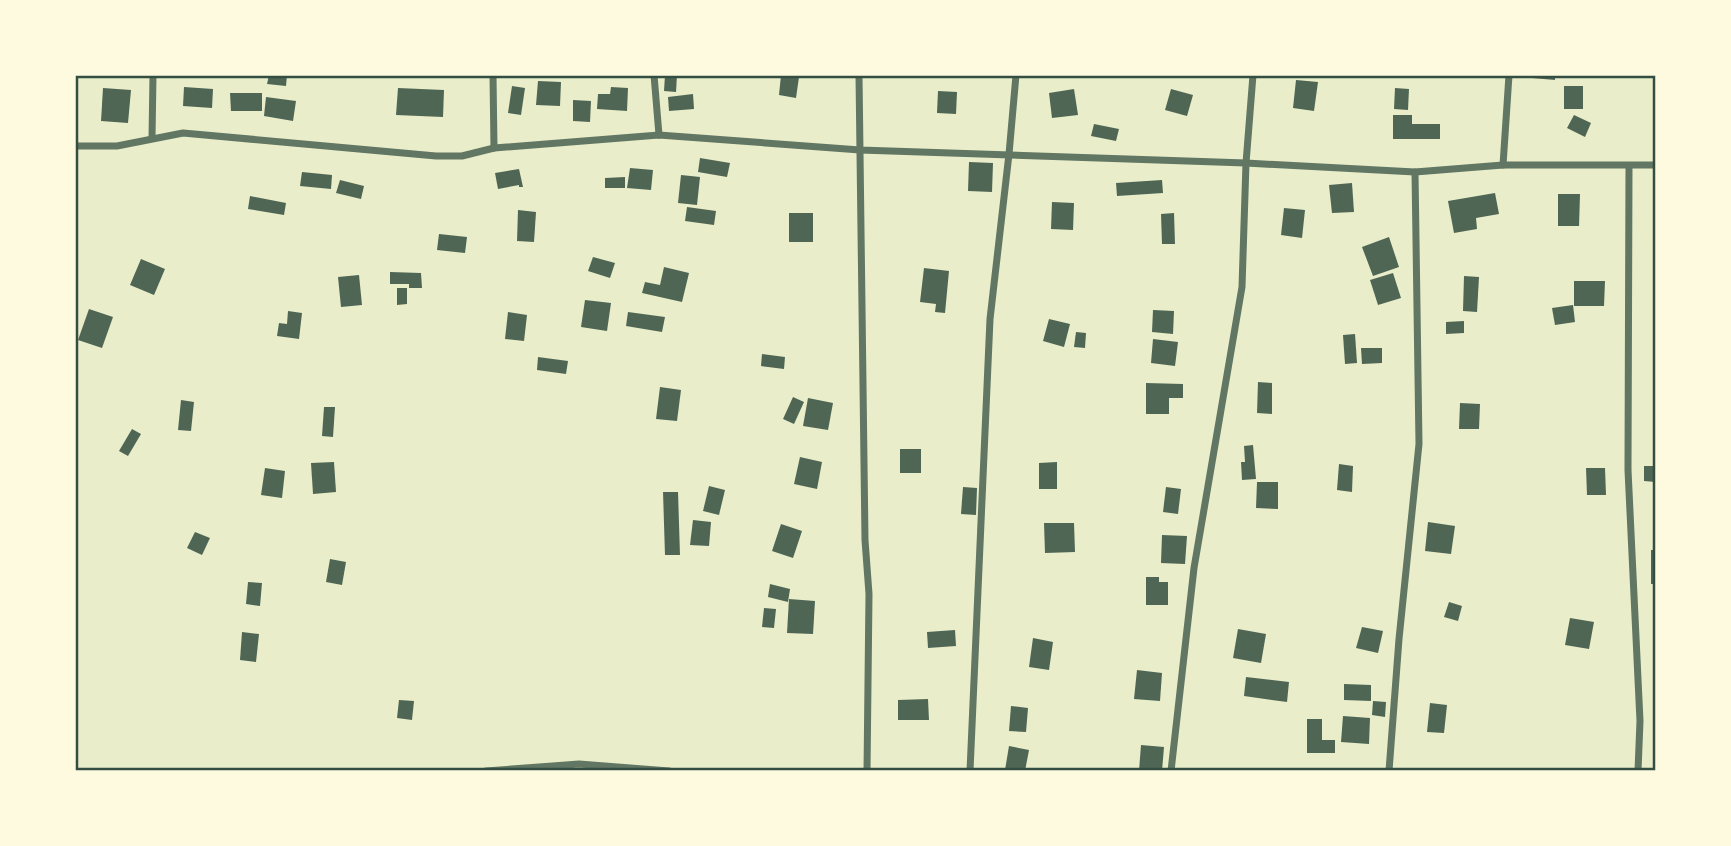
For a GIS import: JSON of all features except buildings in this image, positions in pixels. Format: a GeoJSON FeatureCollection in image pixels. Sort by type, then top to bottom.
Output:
{"type":"FeatureCollection","features":[{"type":"Feature","properties":{"kind":"street"},"geometry":{"type":"LineString","coordinates":[[152,138],[153,75]]}},
{"type":"Feature","properties":{"kind":"street"},"geometry":{"type":"LineString","coordinates":[[493,75],[494,148]]}},
{"type":"Feature","properties":{"kind":"street"},"geometry":{"type":"LineString","coordinates":[[654,75],[659,135]]}},
{"type":"Feature","properties":{"kind":"street"},"geometry":{"type":"LineString","coordinates":[[859,75],[864,526],[869,594],[867,771]]}},
{"type":"Feature","properties":{"kind":"street"},"geometry":{"type":"LineString","coordinates":[[970,771],[990,319],[1016,75]]}},
{"type":"Feature","properties":{"kind":"street"},"geometry":{"type":"LineString","coordinates":[[1171,771],[1194,568],[1242,287],[1253,75]]}},
{"type":"Feature","properties":{"kind":"street"},"geometry":{"type":"LineString","coordinates":[[1503,165],[1509,75]]}},
{"type":"Feature","properties":{"kind":"street"},"geometry":{"type":"LineString","coordinates":[[75,146],[117,146],[183,133],[436,156],[462,156],[494,148],[659,135],[860,150],[1247,163],[1415,172],[1503,165],[1656,165]]}},
{"type":"Feature","properties":{"kind":"street"},"geometry":{"type":"LineString","coordinates":[[1629,166],[1628,470],[1640,721],[1638,771]]}},
{"type":"Feature","properties":{"kind":"street"},"geometry":{"type":"LineString","coordinates":[[1389,771],[1399,639],[1419,444],[1415,172]]}},
{"type":"Feature","properties":{"kind":"street"},"geometry":{"type":"LineString","coordinates":[[486,771],[579,764],[669,771]]}}]}
